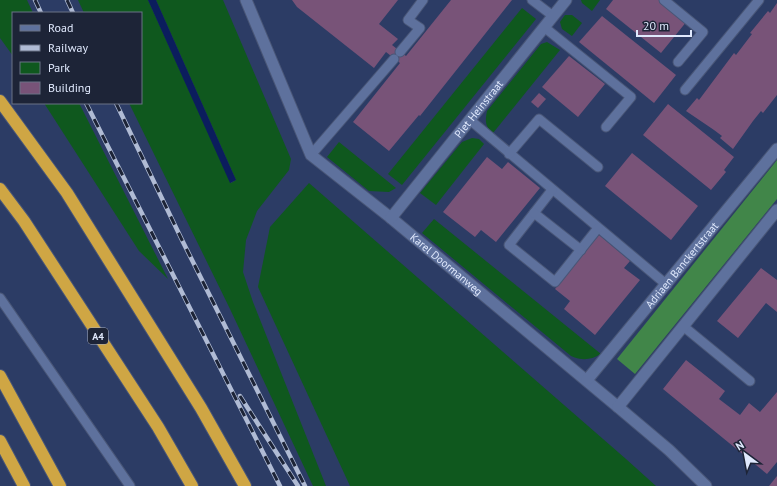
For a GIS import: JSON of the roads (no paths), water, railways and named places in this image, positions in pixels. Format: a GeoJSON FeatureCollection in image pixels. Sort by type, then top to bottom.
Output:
{"type":"FeatureCollection","features":[{"type":"Feature","properties":{"kind":"highway"},"geometry":{"type":"LineString","coordinates":[[0,101],[67,193],[201,408],[245,486]]}},
{"type":"Feature","properties":{"kind":"highway","name":"A4"},"geometry":{"type":"LineString","coordinates":[[0,189],[24,222],[149,414],[192,486]]}},
{"type":"Feature","properties":{"kind":"highway"},"geometry":{"type":"LineString","coordinates":[[0,376],[60,486]]}},
{"type":"Feature","properties":{"kind":"highway"},"geometry":{"type":"LineString","coordinates":[[0,441],[24,486]]}},
{"type":"Feature","properties":{"kind":"street","name":"Karel Doormanweg"},"geometry":{"type":"LineString","coordinates":[[246,0],[311,155],[391,218],[587,380],[669,450],[706,486]]}},
{"type":"Feature","properties":{"kind":"street","name":"Piet Heinstraat"},"geometry":{"type":"LineString","coordinates":[[391,218],[566,0]]}},
{"type":"Feature","properties":{"kind":"street","name":"Adriaen Banckertstraat"},"geometry":{"type":"LineString","coordinates":[[587,380],[667,285],[777,149]]}},
{"type":"Feature","properties":{"kind":"street"},"geometry":{"type":"LineString","coordinates":[[618,407],[776,212]]}},
{"type":"Feature","properties":{"kind":"lane"},"geometry":{"type":"LineString","coordinates":[[311,155],[420,28],[408,20],[423,0]]}},
{"type":"Feature","properties":{"kind":"lane"},"geometry":{"type":"LineString","coordinates":[[532,0],[553,16]]}},
{"type":"Feature","properties":{"kind":"lane"},"geometry":{"type":"LineString","coordinates":[[664,0],[703,32],[678,62]]}},
{"type":"Feature","properties":{"kind":"lane"},"geometry":{"type":"LineString","coordinates":[[685,90],[759,0]]}},
{"type":"Feature","properties":{"kind":"lane"},"geometry":{"type":"LineString","coordinates":[[544,27],[631,97],[606,128]]}},
{"type":"Feature","properties":{"kind":"lane"},"geometry":{"type":"LineString","coordinates":[[509,154],[539,119],[598,167]]}},
{"type":"Feature","properties":{"kind":"lane"},"geometry":{"type":"LineString","coordinates":[[470,120],[667,285]]}},
{"type":"Feature","properties":{"kind":"lane"},"geometry":{"type":"LineString","coordinates":[[552,190],[508,245],[555,282],[598,228]]}},
{"type":"Feature","properties":{"kind":"lane"},"geometry":{"type":"LineString","coordinates":[[534,213],[581,250]]}},
{"type":"Feature","properties":{"kind":"lane"},"geometry":{"type":"LineString","coordinates":[[0,298],[130,486]]}},
{"type":"Feature","properties":{"kind":"lane"},"geometry":{"type":"LineString","coordinates":[[683,326],[750,381]]}},
{"type":"Feature","properties":{"kind":"railway"},"geometry":{"type":"LineString","coordinates":[[35,0],[41,12]]}},
{"type":"Feature","properties":{"kind":"railway"},"geometry":{"type":"LineString","coordinates":[[67,0],[73,12]]}},
{"type":"Feature","properties":{"kind":"railway"},"geometry":{"type":"LineString","coordinates":[[87,104],[280,486]]}},
{"type":"Feature","properties":{"kind":"railway"},"geometry":{"type":"LineString","coordinates":[[116,104],[182,240],[305,486]]}},
{"type":"Feature","properties":{"kind":"railway"},"geometry":{"type":"LineString","coordinates":[[240,396],[298,486]]}}]}
